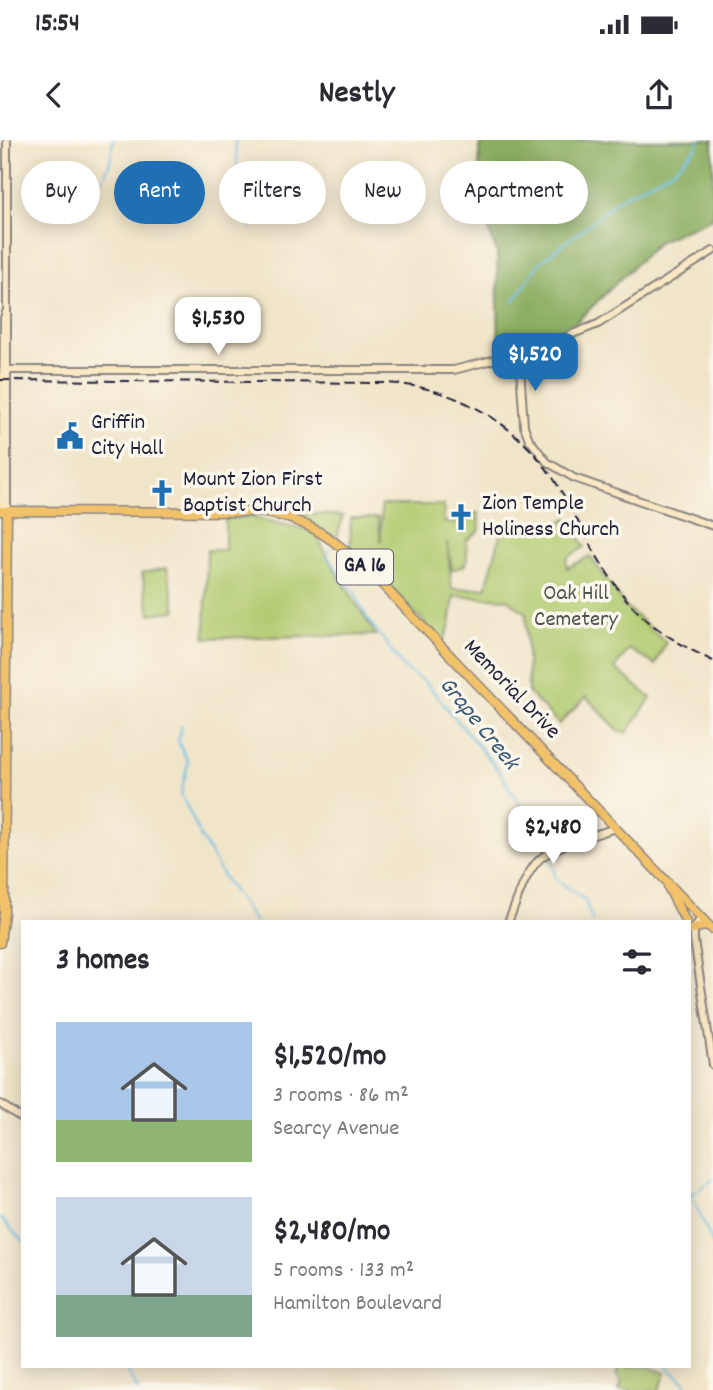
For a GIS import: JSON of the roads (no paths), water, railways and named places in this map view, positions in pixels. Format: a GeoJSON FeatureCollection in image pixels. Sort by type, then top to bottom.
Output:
{"type":"FeatureCollection","features":[{"type":"Feature","properties":{"kind":"main road"},"geometry":{"type":"LineString","coordinates":[[0,943],[4,913],[3,511],[7,140]]}},
{"type":"Feature","properties":{"kind":"main road"},"geometry":{"type":"LineString","coordinates":[[6,370],[454,370],[519,354],[598,324],[713,251]]}},
{"type":"Feature","properties":{"kind":"main road"},"geometry":{"type":"LineString","coordinates":[[519,354],[523,420],[529,439],[547,462],[574,478],[671,514],[713,526]]}},
{"type":"Feature","properties":{"kind":"main road","name":"Memorial Drive"},"geometry":{"type":"LineString","coordinates":[[3,511],[276,515],[319,530],[356,558],[701,917]]}},
{"type":"Feature","properties":{"kind":"main road"},"geometry":{"type":"LineString","coordinates":[[509,920],[523,884],[537,862],[548,853],[615,828]]}},
{"type":"Feature","properties":{"kind":"main road"},"geometry":{"type":"LineString","coordinates":[[666,881],[684,920]]}},
{"type":"Feature","properties":{"kind":"main road"},"geometry":{"type":"LineString","coordinates":[[691,930],[701,917]]}},
{"type":"Feature","properties":{"kind":"main road","name":"GA 16"},"geometry":{"type":"LineString","coordinates":[[701,917],[710,927]]}},
{"type":"Feature","properties":{"kind":"main road"},"geometry":{"type":"LineString","coordinates":[[691,930],[699,925],[710,927]]}},
{"type":"Feature","properties":{"kind":"main road"},"geometry":{"type":"LineString","coordinates":[[691,930],[713,1065]]}},
{"type":"Feature","properties":{"kind":"main road"},"geometry":{"type":"LineString","coordinates":[[0,1104],[21,1118]]}},
{"type":"Feature","properties":{"kind":"waterway"},"geometry":{"type":"LineString","coordinates":[[102,181],[110,162],[113,140]]}},
{"type":"Feature","properties":{"kind":"waterway"},"geometry":{"type":"LineString","coordinates":[[235,140],[239,182],[250,202],[251,229]]}},
{"type":"Feature","properties":{"kind":"waterway"},"geometry":{"type":"LineString","coordinates":[[513,302],[540,262],[616,200],[674,169],[696,148],[699,140]]}},
{"type":"Feature","properties":{"kind":"waterway","name":"Grape Creek"},"geometry":{"type":"LineString","coordinates":[[329,549],[328,556],[346,584],[353,589],[366,616],[405,669],[426,683],[499,771],[526,815],[541,825],[548,849]]}},
{"type":"Feature","properties":{"kind":"waterway"},"geometry":{"type":"LineString","coordinates":[[182,725],[178,741],[188,762],[181,794],[198,830]]}},
{"type":"Feature","properties":{"kind":"waterway"},"geometry":{"type":"LineString","coordinates":[[199,834],[226,881],[254,920]]}},
{"type":"Feature","properties":{"kind":"waterway","name":"Grape Creek"},"geometry":{"type":"LineString","coordinates":[[550,855],[556,879],[585,900],[592,920]]}},
{"type":"Feature","properties":{"kind":"waterway"},"geometry":{"type":"LineString","coordinates":[[692,1194],[713,1179]]}},
{"type":"Feature","properties":{"kind":"waterway","name":"Grape Creek"},"geometry":{"type":"LineString","coordinates":[[691,1193],[713,1245]]}},
{"type":"Feature","properties":{"kind":"waterway"},"geometry":{"type":"LineString","coordinates":[[0,1218],[21,1239]]}},
{"type":"Feature","properties":{"kind":"waterway"},"geometry":{"type":"LineString","coordinates":[[126,1368],[138,1390]]}},
{"type":"Feature","properties":{"kind":"waterway"},"geometry":{"type":"LineString","coordinates":[[668,1368],[686,1383],[688,1390]]}},
{"type":"Feature","properties":{"kind":"railway"},"geometry":{"type":"LineString","coordinates":[[0,380],[386,383],[436,391],[460,400],[503,425],[540,460],[555,481],[606,572],[636,610],[667,635],[713,661]]}},
{"type":"Feature","properties":{"kind":"place","name":"Griffin City Hall"},"geometry":{"type":"Point","coordinates":[70,436]}},
{"type":"Feature","properties":{"kind":"place","name":"Mount Zion First Baptist Church"},"geometry":{"type":"Point","coordinates":[162,493]}},
{"type":"Feature","properties":{"kind":"place","name":"Zion Temple Holiness Church"},"geometry":{"type":"Point","coordinates":[461,517]}},
{"type":"Feature","properties":{"kind":"park label","name":"Oak Hill Cemetery"},"geometry":{"type":"Point","coordinates":[576,607]}}]}
